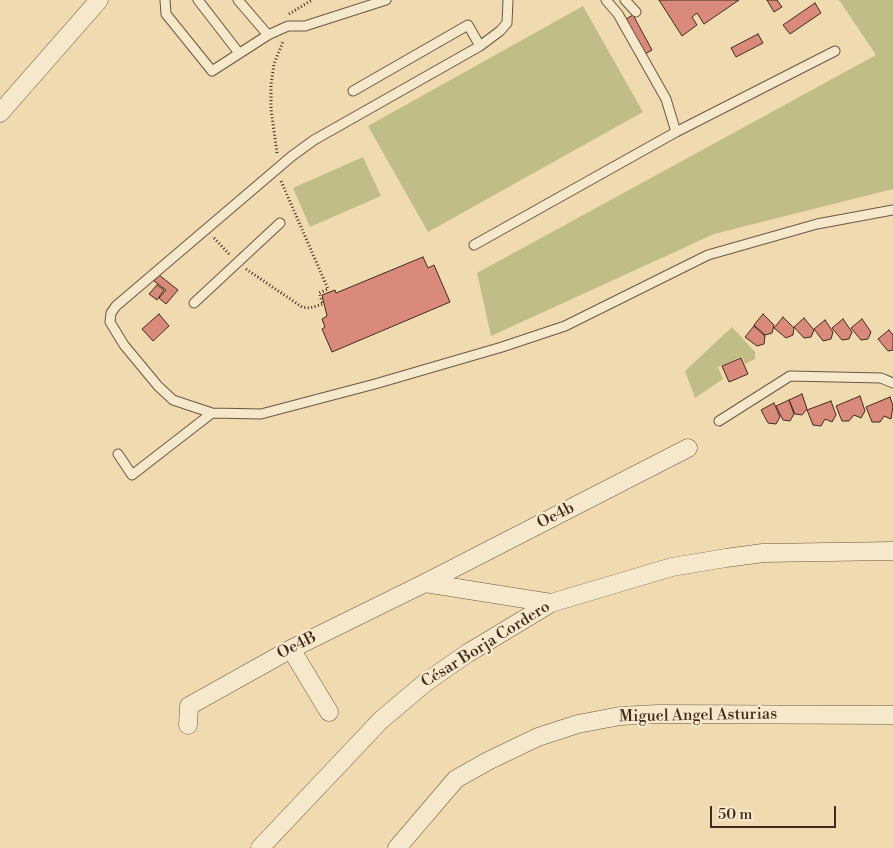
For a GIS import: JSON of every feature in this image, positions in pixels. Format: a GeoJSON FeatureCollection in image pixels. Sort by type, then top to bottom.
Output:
{"type":"FeatureCollection","features":[{"type":"Feature","properties":{"kind":"street"},"geometry":{"type":"LineString","coordinates":[[0,113],[99,0]]}},
{"type":"Feature","properties":{"kind":"street","name":"Oe4b"},"geometry":{"type":"LineString","coordinates":[[424,583],[688,448]]}},
{"type":"Feature","properties":{"kind":"street","name":"César Borja Cordero"},"geometry":{"type":"LineString","coordinates":[[260,848],[381,720],[426,682],[468,653],[551,603],[672,567],[726,558],[763,553],[893,551]]}},
{"type":"Feature","properties":{"kind":"street"},"geometry":{"type":"LineString","coordinates":[[424,583],[551,603]]}},
{"type":"Feature","properties":{"kind":"street","name":"Oe4B"},"geometry":{"type":"LineString","coordinates":[[188,725],[189,706],[291,648],[424,583]]}},
{"type":"Feature","properties":{"kind":"street"},"geometry":{"type":"LineString","coordinates":[[291,648],[329,712]]}},
{"type":"Feature","properties":{"kind":"street","name":"Miguel Angel Asturias"},"geometry":{"type":"LineString","coordinates":[[397,848],[456,779],[488,760],[538,737],[578,724],[620,716],[658,714],[893,716]]}},
{"type":"Feature","properties":{"kind":"lane"},"geometry":{"type":"LineString","coordinates":[[165,0],[166,14],[212,72],[268,35],[288,26],[305,26],[386,0]]}},
{"type":"Feature","properties":{"kind":"lane"},"geometry":{"type":"LineString","coordinates":[[198,0],[239,53]]}},
{"type":"Feature","properties":{"kind":"lane"},"geometry":{"type":"LineString","coordinates":[[238,0],[268,35]]}},
{"type":"Feature","properties":{"kind":"lane"},"geometry":{"type":"LineString","coordinates":[[508,0],[507,23],[480,46],[299,150],[207,230],[160,266],[116,306],[111,313],[110,322],[124,345],[147,374],[173,400],[212,414],[261,414],[502,347],[565,326],[708,255],[817,224],[893,210]]}},
{"type":"Feature","properties":{"kind":"lane"},"geometry":{"type":"LineString","coordinates":[[606,0],[618,14],[666,99],[676,132]]}},
{"type":"Feature","properties":{"kind":"lane"},"geometry":{"type":"LineString","coordinates":[[626,0],[636,12]]}},
{"type":"Feature","properties":{"kind":"lane"},"geometry":{"type":"LineString","coordinates":[[353,91],[468,25],[480,46]]}},
{"type":"Feature","properties":{"kind":"lane"},"geometry":{"type":"LineString","coordinates":[[474,245],[676,132],[835,51]]}},
{"type":"Feature","properties":{"kind":"lane"},"geometry":{"type":"LineString","coordinates":[[194,303],[280,223]]}},
{"type":"Feature","properties":{"kind":"lane"},"geometry":{"type":"LineString","coordinates":[[719,421],[790,376],[881,378],[893,383]]}},
{"type":"Feature","properties":{"kind":"lane"},"geometry":{"type":"LineString","coordinates":[[118,454],[132,475],[212,414]]}},
{"type":"Feature","properties":{"kind":"path"},"geometry":{"type":"LineString","coordinates":[[285,17],[312,0]]}},
{"type":"Feature","properties":{"kind":"shaded area"},"geometry":{"type":"Polygon","coordinates":[[[839,0],[893,0],[893,189],[714,234],[491,336],[477,273],[876,55],[839,0]]]}},
{"type":"Feature","properties":{"kind":"shaded area"},"geometry":{"type":"Polygon","coordinates":[[[583,6],[643,112],[428,232],[368,126],[583,6]]]}},
{"type":"Feature","properties":{"kind":"shaded area"},"geometry":{"type":"Polygon","coordinates":[[[363,157],[381,196],[310,227],[293,188],[363,157]]]}},
{"type":"Feature","properties":{"kind":"shaded area"},"geometry":{"type":"Polygon","coordinates":[[[732,327],[755,352],[755,359],[745,364],[742,356],[718,367],[723,379],[695,398],[685,371],[732,327]]]}},
{"type":"Feature","properties":{"kind":"building"},"geometry":{"type":"Polygon","coordinates":[[[659,0],[739,0],[704,24],[697,13],[692,17],[697,25],[682,36],[659,0]]]}},
{"type":"Feature","properties":{"kind":"building"},"geometry":{"type":"Polygon","coordinates":[[[767,0],[777,0],[782,7],[774,12],[767,0]]]}},
{"type":"Feature","properties":{"kind":"building"},"geometry":{"type":"Polygon","coordinates":[[[815,3],[821,13],[790,34],[783,25],[815,3]]]}},
{"type":"Feature","properties":{"kind":"building"},"geometry":{"type":"Polygon","coordinates":[[[633,15],[652,50],[645,54],[626,19],[633,15]]]}},
{"type":"Feature","properties":{"kind":"building"},"geometry":{"type":"Polygon","coordinates":[[[758,34],[763,43],[736,57],[731,48],[758,34]]]}},
{"type":"Feature","properties":{"kind":"building"},"geometry":{"type":"Polygon","coordinates":[[[423,257],[428,268],[434,265],[450,302],[332,352],[322,329],[325,327],[322,319],[327,316],[322,295],[335,290],[336,293],[423,257]]]}},
{"type":"Feature","properties":{"kind":"building"},"geometry":{"type":"Polygon","coordinates":[[[159,275],[178,290],[166,304],[159,298],[166,290],[154,281],[159,275]]]}},
{"type":"Feature","properties":{"kind":"building"},"geometry":{"type":"Polygon","coordinates":[[[157,285],[164,290],[157,300],[149,294],[157,285]]]}},
{"type":"Feature","properties":{"kind":"building"},"geometry":{"type":"Polygon","coordinates":[[[159,314],[169,326],[153,341],[142,329],[159,314]]]}},
{"type":"Feature","properties":{"kind":"building"},"geometry":{"type":"Polygon","coordinates":[[[763,314],[774,325],[772,333],[765,335],[754,325],[763,314]]]}},
{"type":"Feature","properties":{"kind":"building"},"geometry":{"type":"Polygon","coordinates":[[[783,317],[794,328],[793,335],[786,338],[774,328],[783,317]]]}},
{"type":"Feature","properties":{"kind":"building"},"geometry":{"type":"Polygon","coordinates":[[[804,318],[814,330],[811,337],[804,338],[794,327],[804,318]]]}},
{"type":"Feature","properties":{"kind":"building"},"geometry":{"type":"Polygon","coordinates":[[[843,319],[852,332],[849,339],[842,340],[832,328],[843,319]]]}},
{"type":"Feature","properties":{"kind":"building"},"geometry":{"type":"Polygon","coordinates":[[[862,319],[871,332],[868,339],[861,340],[851,328],[862,319]]]}},
{"type":"Feature","properties":{"kind":"building"},"geometry":{"type":"Polygon","coordinates":[[[825,320],[833,332],[831,339],[823,341],[814,329],[825,320]]]}},
{"type":"Feature","properties":{"kind":"building"},"geometry":{"type":"Polygon","coordinates":[[[754,326],[765,336],[764,344],[757,346],[745,337],[754,326]]]}},
{"type":"Feature","properties":{"kind":"building"},"geometry":{"type":"Polygon","coordinates":[[[889,330],[893,335],[893,350],[888,351],[878,339],[889,330]]]}},
{"type":"Feature","properties":{"kind":"building"},"geometry":{"type":"Polygon","coordinates":[[[741,358],[748,374],[729,382],[722,366],[741,358]]]}},
{"type":"Feature","properties":{"kind":"building"},"geometry":{"type":"Polygon","coordinates":[[[802,394],[807,409],[802,415],[795,414],[789,400],[802,394]]]}},
{"type":"Feature","properties":{"kind":"building"},"geometry":{"type":"Polygon","coordinates":[[[860,396],[865,411],[861,418],[854,415],[849,421],[842,421],[836,406],[860,396]]]}},
{"type":"Feature","properties":{"kind":"building"},"geometry":{"type":"Polygon","coordinates":[[[890,397],[893,406],[891,419],[884,416],[880,422],[872,422],[866,407],[890,397]]]}},
{"type":"Feature","properties":{"kind":"building"},"geometry":{"type":"Polygon","coordinates":[[[789,400],[794,414],[790,421],[783,420],[776,406],[789,400]]]}},
{"type":"Feature","properties":{"kind":"building"},"geometry":{"type":"Polygon","coordinates":[[[831,401],[836,415],[832,422],[825,419],[821,426],[813,425],[807,410],[831,401]]]}},
{"type":"Feature","properties":{"kind":"building"},"geometry":{"type":"Polygon","coordinates":[[[774,403],[780,417],[776,424],[768,423],[761,410],[774,403]]]}}]}
